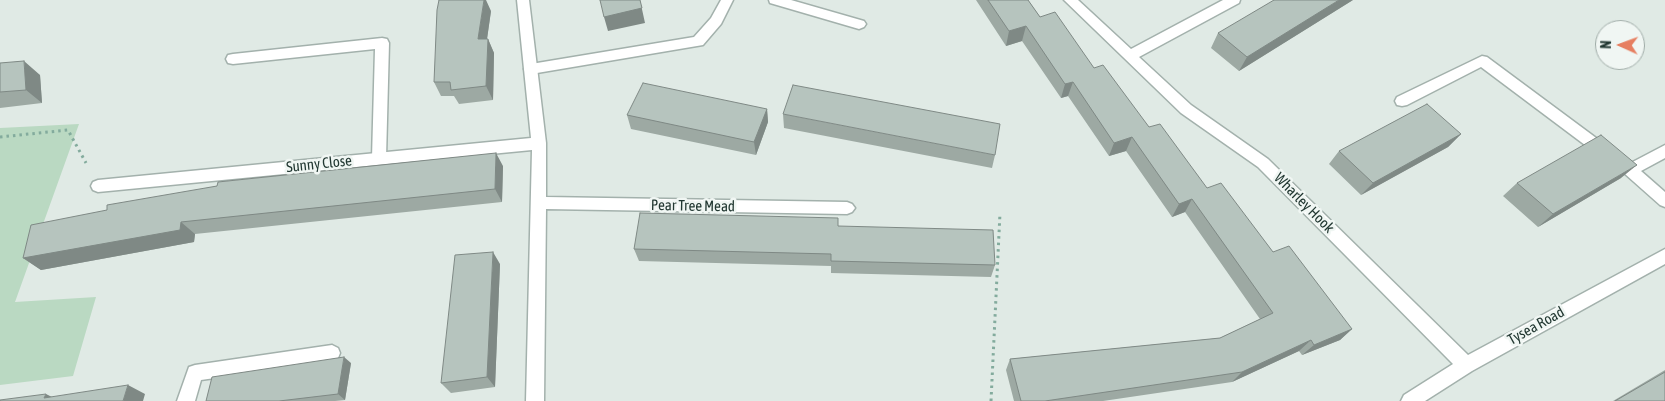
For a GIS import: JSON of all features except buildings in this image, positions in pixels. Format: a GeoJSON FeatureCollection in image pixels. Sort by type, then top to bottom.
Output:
{"type":"FeatureCollection","features":[{"type":"Feature","properties":{"kind":"street"},"geometry":{"type":"LineString","coordinates":[[523,0],[539,143],[535,401]]}},
{"type":"Feature","properties":{"kind":"street"},"geometry":{"type":"LineString","coordinates":[[530,69],[698,41],[716,21],[727,0]]}},
{"type":"Feature","properties":{"kind":"street"},"geometry":{"type":"LineString","coordinates":[[775,0],[859,24]]}},
{"type":"Feature","properties":{"kind":"street","name":"Wharley Hook"},"geometry":{"type":"LineString","coordinates":[[1070,0],[1186,109],[1263,163],[1466,365]]}},
{"type":"Feature","properties":{"kind":"street"},"geometry":{"type":"LineString","coordinates":[[1129,56],[1234,0]]}},
{"type":"Feature","properties":{"kind":"street"},"geometry":{"type":"LineString","coordinates":[[233,59],[382,44],[379,158]]}},
{"type":"Feature","properties":{"kind":"street"},"geometry":{"type":"LineString","coordinates":[[1402,101],[1482,62],[1622,164],[1665,201]]}},
{"type":"Feature","properties":{"kind":"street","name":"Sunny Close"},"geometry":{"type":"LineString","coordinates":[[98,186],[539,143]]}},
{"type":"Feature","properties":{"kind":"street"},"geometry":{"type":"LineString","coordinates":[[1622,164],[1665,151]]}},
{"type":"Feature","properties":{"kind":"street","name":"Pear Tree Mead"},"geometry":{"type":"LineString","coordinates":[[538,203],[848,208]]}},
{"type":"Feature","properties":{"kind":"street","name":"Tysea Road"},"geometry":{"type":"LineString","coordinates":[[1410,401],[1466,365],[1665,256]]}},
{"type":"Feature","properties":{"kind":"street"},"geometry":{"type":"LineString","coordinates":[[186,401],[195,373],[332,353]]}},
{"type":"Feature","properties":{"kind":"path"},"geometry":{"type":"LineString","coordinates":[[0,137],[68,130],[98,186]]}},
{"type":"Feature","properties":{"kind":"path"},"geometry":{"type":"LineString","coordinates":[[991,401],[1000,213]]}},
{"type":"Feature","properties":{"kind":"green space"},"geometry":{"type":"Polygon","coordinates":[[[79,124],[15,302],[96,297],[73,376],[0,385],[0,128],[79,124]]]}}]}
